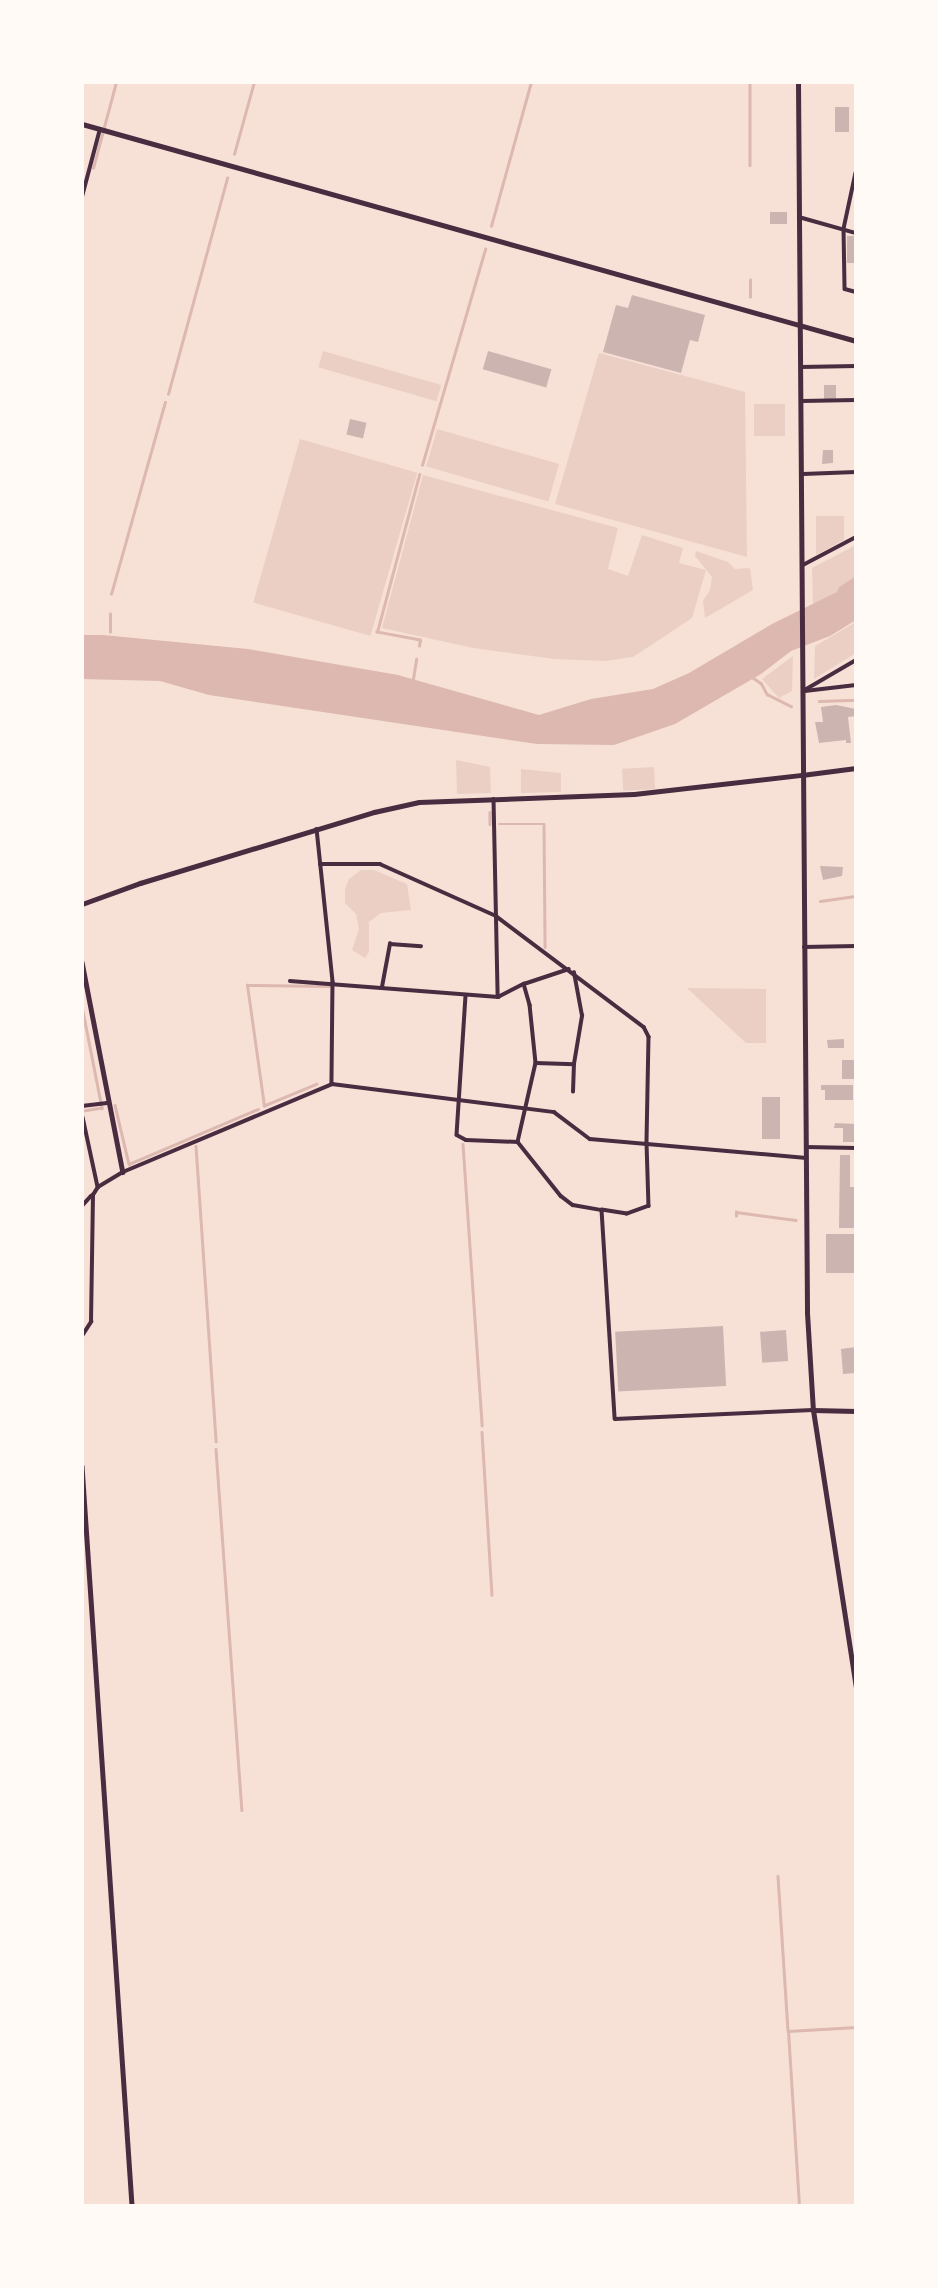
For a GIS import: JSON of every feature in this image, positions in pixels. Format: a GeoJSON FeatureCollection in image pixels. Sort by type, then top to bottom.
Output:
{"type":"FeatureCollection","features":[{"type":"Feature","properties":{"kind":"main road"},"geometry":{"type":"LineString","coordinates":[[798,82],[803,474],[802,775],[806,1293],[813,1410],[854,1659],[856,1687]]}},
{"type":"Feature","properties":{"kind":"main road"},"geometry":{"type":"LineString","coordinates":[[82,124],[856,341]]}},
{"type":"Feature","properties":{"kind":"main road"},"geometry":{"type":"LineString","coordinates":[[82,904],[317,829],[419,802],[634,794],[802,775]]}},
{"type":"Feature","properties":{"kind":"main road"},"geometry":{"type":"LineString","coordinates":[[813,1410],[856,1410]]}},
{"type":"Feature","properties":{"kind":"street"},"geometry":{"type":"LineString","coordinates":[[82,197],[100,129]]}},
{"type":"Feature","properties":{"kind":"street"},"geometry":{"type":"LineString","coordinates":[[856,173],[844,229],[845,289],[856,292]]}},
{"type":"Feature","properties":{"kind":"street"},"geometry":{"type":"LineString","coordinates":[[799,217],[856,233]]}},
{"type":"Feature","properties":{"kind":"street"},"geometry":{"type":"LineString","coordinates":[[801,367],[856,366]]}},
{"type":"Feature","properties":{"kind":"street"},"geometry":{"type":"LineString","coordinates":[[802,401],[856,400]]}},
{"type":"Feature","properties":{"kind":"street"},"geometry":{"type":"LineString","coordinates":[[803,474],[856,472]]}},
{"type":"Feature","properties":{"kind":"street"},"geometry":{"type":"LineString","coordinates":[[803,565],[856,537]]}},
{"type":"Feature","properties":{"kind":"street"},"geometry":{"type":"LineString","coordinates":[[803,689],[856,660]]}},
{"type":"Feature","properties":{"kind":"street"},"geometry":{"type":"LineString","coordinates":[[803,689],[856,685]]}},
{"type":"Feature","properties":{"kind":"street"},"geometry":{"type":"LineString","coordinates":[[802,775],[856,768]]}},
{"type":"Feature","properties":{"kind":"street"},"geometry":{"type":"LineString","coordinates":[[494,798],[498,996]]}},
{"type":"Feature","properties":{"kind":"street"},"geometry":{"type":"LineString","coordinates":[[317,829],[333,982],[332,1084]]}},
{"type":"Feature","properties":{"kind":"street"},"geometry":{"type":"LineString","coordinates":[[320,864],[380,863],[496,916],[644,1027],[649,1037],[649,1206],[627,1214],[573,1205],[561,1196],[519,1142],[536,1063],[530,1005],[524,984]]}},
{"type":"Feature","properties":{"kind":"street"},"geometry":{"type":"LineString","coordinates":[[382,988],[390,944],[421,946]]}},
{"type":"Feature","properties":{"kind":"street"},"geometry":{"type":"LineString","coordinates":[[804,947],[856,946]]}},
{"type":"Feature","properties":{"kind":"street"},"geometry":{"type":"LineString","coordinates":[[82,962],[107,1103],[123,1172]]}},
{"type":"Feature","properties":{"kind":"street"},"geometry":{"type":"LineString","coordinates":[[290,981],[333,982],[466,996],[498,996],[569,969]]}},
{"type":"Feature","properties":{"kind":"street"},"geometry":{"type":"LineString","coordinates":[[573,1092],[574,1064],[582,1016],[574,973]]}},
{"type":"Feature","properties":{"kind":"street"},"geometry":{"type":"LineString","coordinates":[[466,996],[457,1099],[457,1135],[466,1140],[519,1142]]}},
{"type":"Feature","properties":{"kind":"street"},"geometry":{"type":"LineString","coordinates":[[536,1063],[574,1064]]}},
{"type":"Feature","properties":{"kind":"street"},"geometry":{"type":"LineString","coordinates":[[82,1206],[98,1187],[123,1172],[332,1084],[554,1112],[590,1139],[806,1158]]}},
{"type":"Feature","properties":{"kind":"street"},"geometry":{"type":"LineString","coordinates":[[82,1105],[107,1103]]}},
{"type":"Feature","properties":{"kind":"street"},"geometry":{"type":"LineString","coordinates":[[83,1117],[98,1187]]}},
{"type":"Feature","properties":{"kind":"street"},"geometry":{"type":"LineString","coordinates":[[806,1147],[856,1148]]}},
{"type":"Feature","properties":{"kind":"street"},"geometry":{"type":"LineString","coordinates":[[82,1336],[91,1322],[93,1195]]}},
{"type":"Feature","properties":{"kind":"street"},"geometry":{"type":"LineString","coordinates":[[602,1210],[615,1419],[813,1410]]}},
{"type":"Feature","properties":{"kind":"street"},"geometry":{"type":"LineString","coordinates":[[82,1466],[132,2206]]}},
{"type":"Feature","properties":{"kind":"shaded area"},"geometry":{"type":"Polygon","coordinates":[[[323,351],[441,385],[437,401],[318,367],[323,351]]]}},
{"type":"Feature","properties":{"kind":"shaded area"},"geometry":{"type":"Polygon","coordinates":[[[599,353],[745,392],[747,557],[555,504],[599,353]]]}},
{"type":"Feature","properties":{"kind":"shaded area"},"geometry":{"type":"Polygon","coordinates":[[[754,404],[785,404],[785,436],[754,436],[754,404]]]}},
{"type":"Feature","properties":{"kind":"shaded area"},"geometry":{"type":"Polygon","coordinates":[[[437,429],[559,464],[548,501],[426,466],[437,429]]]}},
{"type":"Feature","properties":{"kind":"shaded area"},"geometry":{"type":"Polygon","coordinates":[[[300,439],[417,473],[370,636],[253,602],[300,439]]]}},
{"type":"Feature","properties":{"kind":"shaded area"},"geometry":{"type":"Polygon","coordinates":[[[423,475],[618,528],[608,569],[628,576],[642,535],[683,548],[679,563],[706,570],[692,618],[633,657],[605,661],[554,659],[473,648],[382,628],[423,475]]]}},
{"type":"Feature","properties":{"kind":"shaded area"},"geometry":{"type":"Polygon","coordinates":[[[816,516],[844,516],[844,540],[816,555],[816,516]]]}},
{"type":"Feature","properties":{"kind":"shaded area"},"geometry":{"type":"Polygon","coordinates":[[[856,545],[856,576],[839,587],[837,592],[813,605],[812,568],[856,545]]]}},
{"type":"Feature","properties":{"kind":"shaded area"},"geometry":{"type":"Polygon","coordinates":[[[696,551],[728,562],[735,569],[750,568],[753,590],[705,618],[703,601],[710,590],[712,577],[695,556],[696,551]]]}},
{"type":"Feature","properties":{"kind":"shaded area"},"geometry":{"type":"Polygon","coordinates":[[[856,576],[856,620],[830,636],[791,651],[761,674],[675,724],[614,745],[537,744],[209,695],[160,681],[82,679],[82,635],[103,635],[248,649],[398,675],[539,715],[591,699],[653,689],[689,673],[772,624],[837,592],[839,587],[856,576]]]}},
{"type":"Feature","properties":{"kind":"shaded area"},"geometry":{"type":"Polygon","coordinates":[[[856,622],[856,653],[814,679],[815,646],[856,622]]]}},
{"type":"Feature","properties":{"kind":"shaded area"},"geometry":{"type":"Polygon","coordinates":[[[793,656],[792,691],[779,698],[762,679],[793,656]]]}},
{"type":"Feature","properties":{"kind":"shaded area"},"geometry":{"type":"Polygon","coordinates":[[[456,760],[490,767],[491,793],[457,794],[456,760]]]}},
{"type":"Feature","properties":{"kind":"shaded area"},"geometry":{"type":"Polygon","coordinates":[[[654,767],[655,789],[623,791],[622,769],[654,767]]]}},
{"type":"Feature","properties":{"kind":"shaded area"},"geometry":{"type":"Polygon","coordinates":[[[521,769],[561,773],[561,792],[521,793],[521,769]]]}},
{"type":"Feature","properties":{"kind":"shaded area"},"geometry":{"type":"Polygon","coordinates":[[[361,870],[374,870],[407,884],[411,910],[381,913],[369,922],[369,952],[365,958],[352,950],[359,929],[356,914],[345,903],[345,889],[349,879],[361,870]]]}},
{"type":"Feature","properties":{"kind":"shaded area"},"geometry":{"type":"Polygon","coordinates":[[[687,988],[766,989],[766,1043],[746,1043],[687,988]]]}},
{"type":"Feature","properties":{"kind":"building"},"geometry":{"type":"Polygon","coordinates":[[[835,107],[849,107],[849,132],[835,132],[835,107]]]}},
{"type":"Feature","properties":{"kind":"building"},"geometry":{"type":"Polygon","coordinates":[[[770,212],[787,212],[787,224],[770,224],[770,212]]]}},
{"type":"Feature","properties":{"kind":"building"},"geometry":{"type":"Polygon","coordinates":[[[847,236],[856,236],[856,263],[847,263],[847,236]]]}},
{"type":"Feature","properties":{"kind":"building"},"geometry":{"type":"Polygon","coordinates":[[[632,295],[705,315],[698,342],[690,340],[681,373],[603,352],[616,305],[628,308],[632,295]]]}},
{"type":"Feature","properties":{"kind":"building"},"geometry":{"type":"Polygon","coordinates":[[[488,351],[551,369],[546,387],[483,369],[488,351]]]}},
{"type":"Feature","properties":{"kind":"building"},"geometry":{"type":"Polygon","coordinates":[[[824,385],[836,385],[836,399],[824,399],[824,385]]]}},
{"type":"Feature","properties":{"kind":"building"},"geometry":{"type":"Polygon","coordinates":[[[350,419],[367,423],[363,438],[346,435],[350,419]]]}},
{"type":"Feature","properties":{"kind":"building"},"geometry":{"type":"Polygon","coordinates":[[[823,450],[833,450],[833,463],[822,464],[823,450]]]}},
{"type":"Feature","properties":{"kind":"building"},"geometry":{"type":"Polygon","coordinates":[[[836,705],[856,709],[856,716],[848,717],[851,743],[846,743],[846,740],[819,743],[815,722],[823,722],[821,707],[836,705]]]}},
{"type":"Feature","properties":{"kind":"building"},"geometry":{"type":"Polygon","coordinates":[[[820,866],[843,867],[842,876],[823,880],[820,866]]]}},
{"type":"Feature","properties":{"kind":"building"},"geometry":{"type":"Polygon","coordinates":[[[844,1039],[844,1048],[828,1048],[827,1040],[844,1039]]]}},
{"type":"Feature","properties":{"kind":"building"},"geometry":{"type":"Polygon","coordinates":[[[842,1060],[856,1060],[856,1079],[842,1079],[842,1060]]]}},
{"type":"Feature","properties":{"kind":"building"},"geometry":{"type":"Polygon","coordinates":[[[821,1085],[853,1085],[853,1100],[825,1100],[825,1090],[821,1090],[821,1085]]]}},
{"type":"Feature","properties":{"kind":"building"},"geometry":{"type":"Polygon","coordinates":[[[762,1097],[780,1097],[780,1139],[762,1139],[762,1097]]]}},
{"type":"Feature","properties":{"kind":"building"},"geometry":{"type":"Polygon","coordinates":[[[835,1123],[856,1124],[856,1142],[843,1142],[843,1128],[834,1128],[835,1123]]]}},
{"type":"Feature","properties":{"kind":"building"},"geometry":{"type":"Polygon","coordinates":[[[840,1155],[850,1155],[850,1187],[856,1187],[856,1228],[839,1228],[840,1155]]]}},
{"type":"Feature","properties":{"kind":"building"},"geometry":{"type":"Polygon","coordinates":[[[826,1234],[856,1234],[856,1273],[826,1273],[826,1234]]]}},
{"type":"Feature","properties":{"kind":"building"},"geometry":{"type":"Polygon","coordinates":[[[723,1326],[726,1386],[618,1392],[615,1332],[723,1326]]]}},
{"type":"Feature","properties":{"kind":"building"},"geometry":{"type":"Polygon","coordinates":[[[786,1330],[788,1361],[762,1363],[760,1332],[786,1330]]]}},
{"type":"Feature","properties":{"kind":"building"},"geometry":{"type":"Polygon","coordinates":[[[856,1347],[856,1373],[843,1374],[841,1349],[856,1347]]]}},
{"type":"Feature","properties":{"kind":"waterway"},"geometry":{"type":"LineString","coordinates":[[93,168],[116,82]]}},
{"type":"Feature","properties":{"kind":"waterway"},"geometry":{"type":"LineString","coordinates":[[234,154],[254,82]]}},
{"type":"Feature","properties":{"kind":"waterway"},"geometry":{"type":"LineString","coordinates":[[491,226],[531,82]]}},
{"type":"Feature","properties":{"kind":"waterway"},"geometry":{"type":"LineString","coordinates":[[750,82],[750,165]]}},
{"type":"Feature","properties":{"kind":"waterway"},"geometry":{"type":"LineString","coordinates":[[168,394],[227,178]]}},
{"type":"Feature","properties":{"kind":"waterway"},"geometry":{"type":"LineString","coordinates":[[422,465],[485,249]]}},
{"type":"Feature","properties":{"kind":"waterway"},"geometry":{"type":"LineString","coordinates":[[750,280],[750,297]]}},
{"type":"Feature","properties":{"kind":"waterway"},"geometry":{"type":"LineString","coordinates":[[111,594],[165,402]]}},
{"type":"Feature","properties":{"kind":"waterway"},"geometry":{"type":"LineString","coordinates":[[419,475],[377,632],[420,640],[419,646]]}},
{"type":"Feature","properties":{"kind":"waterway"},"geometry":{"type":"LineString","coordinates":[[110,614],[110,632]]}},
{"type":"Feature","properties":{"kind":"waterway"},"geometry":{"type":"LineString","coordinates":[[413,679],[416,659]]}},
{"type":"Feature","properties":{"kind":"waterway"},"geometry":{"type":"LineString","coordinates":[[752,677],[761,683],[767,694],[791,706]]}},
{"type":"Feature","properties":{"kind":"waterway"},"geometry":{"type":"LineString","coordinates":[[819,701],[856,700]]}},
{"type":"Feature","properties":{"kind":"waterway"},"geometry":{"type":"LineString","coordinates":[[490,812],[490,824]]}},
{"type":"Feature","properties":{"kind":"waterway"},"geometry":{"type":"LineString","coordinates":[[499,824],[544,824],[545,947]]}},
{"type":"Feature","properties":{"kind":"waterway"},"geometry":{"type":"LineString","coordinates":[[820,901],[855,896]]}},
{"type":"Feature","properties":{"kind":"waterway"},"geometry":{"type":"LineString","coordinates":[[317,1084],[264,1106],[247,985],[329,986]]}},
{"type":"Feature","properties":{"kind":"waterway"},"geometry":{"type":"LineString","coordinates":[[82,1006],[102,1108],[82,1111]]}},
{"type":"Feature","properties":{"kind":"waterway"},"geometry":{"type":"LineString","coordinates":[[115,1105],[129,1164],[258,1109]]}},
{"type":"Feature","properties":{"kind":"waterway"},"geometry":{"type":"LineString","coordinates":[[463,1144],[482,1425]]}},
{"type":"Feature","properties":{"kind":"waterway"},"geometry":{"type":"LineString","coordinates":[[196,1146],[216,1441]]}},
{"type":"Feature","properties":{"kind":"waterway"},"geometry":{"type":"LineString","coordinates":[[736,1216],[736,1212],[795,1220]]}},
{"type":"Feature","properties":{"kind":"waterway"},"geometry":{"type":"LineString","coordinates":[[482,1432],[492,1595]]}},
{"type":"Feature","properties":{"kind":"waterway"},"geometry":{"type":"LineString","coordinates":[[216,1449],[242,1810]]}},
{"type":"Feature","properties":{"kind":"waterway"},"geometry":{"type":"LineString","coordinates":[[778,1876],[788,2031]]}},
{"type":"Feature","properties":{"kind":"waterway"},"geometry":{"type":"LineString","coordinates":[[799,2206],[788,2031],[856,2027]]}}]}
